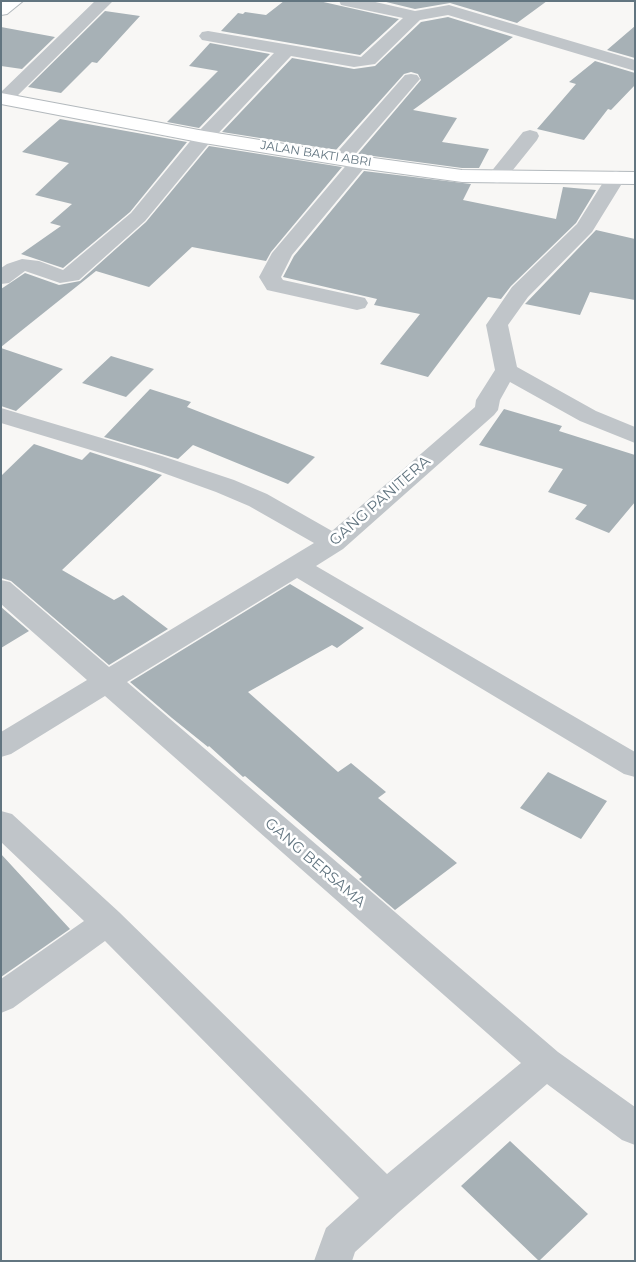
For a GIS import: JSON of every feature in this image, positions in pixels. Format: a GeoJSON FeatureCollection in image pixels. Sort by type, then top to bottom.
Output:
{"type":"FeatureCollection","features":[{"type":"Feature","properties":{"kind":"street"},"geometry":{"type":"LineString","coordinates":[[1,10],[15,1]]}},
{"type":"Feature","properties":{"kind":"street"},"geometry":{"type":"LineString","coordinates":[[3,98],[105,1]]}},
{"type":"Feature","properties":{"kind":"street"},"geometry":{"type":"LineString","coordinates":[[346,1],[415,16]]}},
{"type":"Feature","properties":{"kind":"street"},"geometry":{"type":"LineString","coordinates":[[208,36],[362,62],[369,60],[415,16],[450,6],[635,66]]}},
{"type":"Feature","properties":{"kind":"street"},"geometry":{"type":"LineString","coordinates":[[1,278],[14,268],[22,265],[32,266],[60,277],[71,275],[138,217],[204,137],[287,50]]}},
{"type":"Feature","properties":{"kind":"street"},"geometry":{"type":"LineString","coordinates":[[358,303],[275,285],[270,277],[282,253],[411,79]]}},
{"type":"Feature","properties":{"kind":"street","name":"JALAN BAKTI ABRI"},"geometry":{"type":"LineString","coordinates":[[3,98],[204,137],[462,176],[626,177]]}},
{"type":"Feature","properties":{"kind":"street"},"geometry":{"type":"LineString","coordinates":[[497,177],[530,136]]}},
{"type":"Feature","properties":{"kind":"street"},"geometry":{"type":"LineString","coordinates":[[626,177],[585,228],[520,292],[497,325],[506,370],[588,416],[635,436]]}},
{"type":"Feature","properties":{"kind":"street","name":"GANG PANITERA"},"geometry":{"type":"LineString","coordinates":[[1,746],[294,565],[334,543],[486,410],[488,400],[506,370]]}},
{"type":"Feature","properties":{"kind":"street"},"geometry":{"type":"LineString","coordinates":[[1,415],[153,461],[224,486],[258,500],[334,543]]}},
{"type":"Feature","properties":{"kind":"street"},"geometry":{"type":"LineString","coordinates":[[294,565],[635,766]]}},
{"type":"Feature","properties":{"kind":"street","name":"GANG BERSAMA"},"geometry":{"type":"LineString","coordinates":[[1,589],[546,1063],[635,1128]]}},
{"type":"Feature","properties":{"kind":"street"},"geometry":{"type":"LineString","coordinates":[[1,823],[107,922],[386,1199]]}},
{"type":"Feature","properties":{"kind":"street"},"geometry":{"type":"LineString","coordinates":[[1,998],[107,922]]}},
{"type":"Feature","properties":{"kind":"street"},"geometry":{"type":"LineString","coordinates":[[333,1261],[339,1241],[546,1063]]}},
{"type":"Feature","properties":{"kind":"building"},"geometry":{"type":"Polygon","coordinates":[[[284,1],[319,1],[399,19],[360,55],[221,31],[238,13],[266,15],[284,1]]]}},
{"type":"Feature","properties":{"kind":"building"},"geometry":{"type":"Polygon","coordinates":[[[382,1],[547,1],[517,23],[450,3],[415,9],[382,1]]]}},
{"type":"Feature","properties":{"kind":"building"},"geometry":{"type":"Polygon","coordinates":[[[105,11],[140,16],[97,63],[92,62],[61,93],[28,87],[105,11]]]}},
{"type":"Feature","properties":{"kind":"building"},"geometry":{"type":"Polygon","coordinates":[[[448,17],[513,37],[413,110],[457,118],[442,142],[489,149],[479,168],[462,168],[358,154],[421,80],[418,74],[411,72],[404,74],[336,150],[222,132],[292,58],[354,69],[375,66],[421,22],[448,17]]]}},
{"type":"Feature","properties":{"kind":"building"},"geometry":{"type":"Polygon","coordinates":[[[635,26],[635,58],[607,50],[635,26]]]}},
{"type":"Feature","properties":{"kind":"building"},"geometry":{"type":"Polygon","coordinates":[[[1,27],[55,37],[22,69],[1,66],[1,27]]]}},
{"type":"Feature","properties":{"kind":"building"},"geometry":{"type":"Polygon","coordinates":[[[210,43],[270,54],[199,128],[167,122],[218,71],[189,66],[210,43]]]}},
{"type":"Feature","properties":{"kind":"building"},"geometry":{"type":"Polygon","coordinates":[[[595,61],[635,73],[635,85],[611,110],[608,109],[584,140],[537,129],[576,84],[569,82],[595,61]]]}},
{"type":"Feature","properties":{"kind":"building"},"geometry":{"type":"Polygon","coordinates":[[[60,119],[187,142],[130,212],[63,268],[21,254],[61,226],[50,223],[72,204],[35,195],[69,163],[22,152],[60,119]]]}},
{"type":"Feature","properties":{"kind":"building"},"geometry":{"type":"Polygon","coordinates":[[[209,146],[342,167],[271,252],[266,261],[192,247],[149,287],[96,271],[1,347],[1,289],[25,273],[59,285],[80,281],[146,222],[209,146]]]}},
{"type":"Feature","properties":{"kind":"building"},"geometry":{"type":"Polygon","coordinates":[[[364,171],[471,184],[463,200],[556,219],[563,187],[596,190],[576,223],[511,286],[501,299],[488,297],[428,377],[380,364],[420,314],[374,305],[377,299],[283,277],[294,256],[364,171]]]}},
{"type":"Feature","properties":{"kind":"building"},"geometry":{"type":"Polygon","coordinates":[[[596,230],[635,239],[635,300],[590,292],[580,315],[525,304],[596,230]]]}},
{"type":"Feature","properties":{"kind":"building"},"geometry":{"type":"Polygon","coordinates":[[[1,348],[63,369],[16,411],[1,406],[1,348]]]}},
{"type":"Feature","properties":{"kind":"building"},"geometry":{"type":"Polygon","coordinates":[[[111,356],[154,369],[126,397],[82,383],[111,356]]]}},
{"type":"Feature","properties":{"kind":"building"},"geometry":{"type":"Polygon","coordinates":[[[150,389],[191,402],[187,407],[315,457],[288,484],[193,445],[178,459],[104,437],[150,389]]]}},
{"type":"Feature","properties":{"kind":"building"},"geometry":{"type":"Polygon","coordinates":[[[504,409],[562,426],[559,431],[635,455],[635,502],[609,533],[575,519],[587,505],[548,492],[563,469],[479,445],[504,409]]]}},
{"type":"Feature","properties":{"kind":"building"},"geometry":{"type":"Polygon","coordinates":[[[34,444],[82,460],[90,452],[162,475],[62,570],[114,600],[123,595],[168,629],[109,665],[11,581],[1,578],[1,476],[34,444]]]}},
{"type":"Feature","properties":{"kind":"building"},"geometry":{"type":"Polygon","coordinates":[[[290,584],[364,628],[337,648],[332,645],[248,692],[338,772],[351,763],[386,792],[378,798],[457,863],[395,910],[359,879],[362,877],[245,776],[243,777],[209,746],[172,718],[130,682],[290,584]]]}},
{"type":"Feature","properties":{"kind":"building"},"geometry":{"type":"Polygon","coordinates":[[[1,607],[29,631],[1,648],[1,607]]]}},
{"type":"Feature","properties":{"kind":"building"},"geometry":{"type":"Polygon","coordinates":[[[548,772],[607,801],[581,839],[520,808],[548,772]]]}},
{"type":"Feature","properties":{"kind":"building"},"geometry":{"type":"Polygon","coordinates":[[[1,854],[70,929],[1,977],[1,854]]]}},
{"type":"Feature","properties":{"kind":"building"},"geometry":{"type":"Polygon","coordinates":[[[510,1141],[588,1214],[539,1261],[461,1186],[510,1141]]]}}]}
